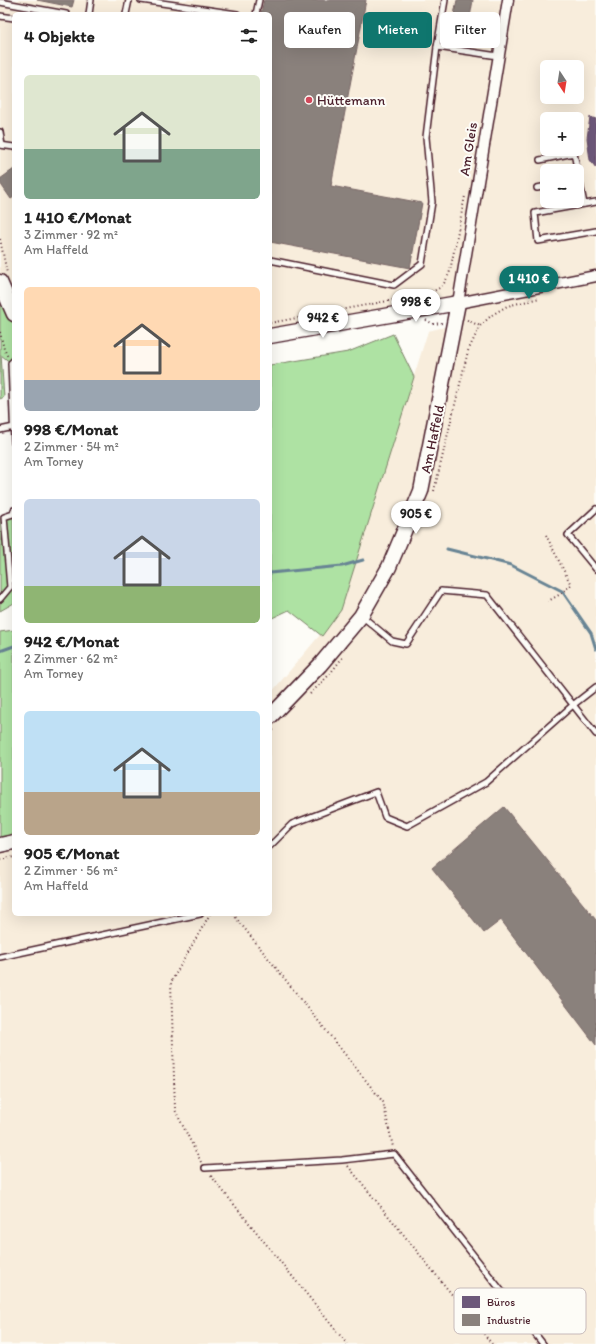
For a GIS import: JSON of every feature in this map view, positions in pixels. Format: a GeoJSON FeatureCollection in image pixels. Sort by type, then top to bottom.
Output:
{"type":"FeatureCollection","features":[{"type":"Feature","properties":{"kind":"street","name":"Am Gleis"},"geometry":{"type":"LineString","coordinates":[[458,303],[508,0]]}},
{"type":"Feature","properties":{"kind":"street"},"geometry":{"type":"LineString","coordinates":[[272,336],[458,303],[596,276]]}},
{"type":"Feature","properties":{"kind":"street"},"geometry":{"type":"LineString","coordinates":[[4,278],[12,307]]}},
{"type":"Feature","properties":{"kind":"street","name":"Am Haffeld"},"geometry":{"type":"LineString","coordinates":[[272,715],[320,665],[361,616],[388,567],[421,491],[458,303]]}},
{"type":"Feature","properties":{"kind":"street"},"geometry":{"type":"LineString","coordinates":[[0,845],[12,842]]}},
{"type":"Feature","properties":{"kind":"lane"},"geometry":{"type":"LineString","coordinates":[[90,12],[91,0]]}},
{"type":"Feature","properties":{"kind":"lane"},"geometry":{"type":"LineString","coordinates":[[126,12],[129,0]]}},
{"type":"Feature","properties":{"kind":"lane"},"geometry":{"type":"LineString","coordinates":[[141,0],[223,12]]}},
{"type":"Feature","properties":{"kind":"lane"},"geometry":{"type":"LineString","coordinates":[[256,12],[259,0]]}},
{"type":"Feature","properties":{"kind":"lane"},"geometry":{"type":"LineString","coordinates":[[272,260],[394,285],[422,264],[432,202],[426,136],[437,47],[445,0]]}},
{"type":"Feature","properties":{"kind":"lane"},"geometry":{"type":"LineString","coordinates":[[0,2],[55,12]]}},
{"type":"Feature","properties":{"kind":"lane"},"geometry":{"type":"LineString","coordinates":[[0,16],[12,18]]}},
{"type":"Feature","properties":{"kind":"lane"},"geometry":{"type":"LineString","coordinates":[[437,47],[498,56]]}},
{"type":"Feature","properties":{"kind":"lane"},"geometry":{"type":"LineString","coordinates":[[0,132],[1,145],[12,147]]}},
{"type":"Feature","properties":{"kind":"lane"},"geometry":{"type":"LineString","coordinates":[[540,160],[574,153],[576,164]]}},
{"type":"Feature","properties":{"kind":"lane"},"geometry":{"type":"LineString","coordinates":[[584,204],[596,202]]}},
{"type":"Feature","properties":{"kind":"lane"},"geometry":{"type":"LineString","coordinates":[[562,208],[535,213],[538,241],[596,231]]}},
{"type":"Feature","properties":{"kind":"lane"},"geometry":{"type":"LineString","coordinates":[[0,430],[12,427]]}},
{"type":"Feature","properties":{"kind":"lane"},"geometry":{"type":"LineString","coordinates":[[596,509],[568,535],[596,569]]}},
{"type":"Feature","properties":{"kind":"lane"},"geometry":{"type":"LineString","coordinates":[[0,599],[10,587],[2,518],[12,514]]}},
{"type":"Feature","properties":{"kind":"lane"},"geometry":{"type":"LineString","coordinates":[[361,616],[371,622],[392,641],[406,644],[441,591],[487,595],[596,734]]}},
{"type":"Feature","properties":{"kind":"lane"},"geometry":{"type":"LineString","coordinates":[[272,844],[292,824],[376,792],[385,817],[406,826],[486,782],[573,705],[596,688]]}},
{"type":"Feature","properties":{"kind":"lane"},"geometry":{"type":"LineString","coordinates":[[0,957],[191,916]]}},
{"type":"Feature","properties":{"kind":"lane"},"geometry":{"type":"LineString","coordinates":[[205,1168],[342,1160],[394,1154],[499,1288]]}},
{"type":"Feature","properties":{"kind":"lane"},"geometry":{"type":"LineString","coordinates":[[535,1334],[543,1344]]}},
{"type":"Feature","properties":{"kind":"path"},"geometry":{"type":"LineString","coordinates":[[272,323],[420,295],[439,289],[446,283],[450,271],[465,194]]}},
{"type":"Feature","properties":{"kind":"path"},"geometry":{"type":"LineString","coordinates":[[0,239],[4,278]]}},
{"type":"Feature","properties":{"kind":"path"},"geometry":{"type":"LineString","coordinates":[[480,326],[492,315],[507,306],[547,297]]}},
{"type":"Feature","properties":{"kind":"path"},"geometry":{"type":"LineString","coordinates":[[0,332],[4,349],[12,361]]}},
{"type":"Feature","properties":{"kind":"path"},"geometry":{"type":"LineString","coordinates":[[546,535],[572,585],[559,596],[548,601]]}},
{"type":"Feature","properties":{"kind":"path"},"geometry":{"type":"LineString","coordinates":[[0,860],[12,857]]}},
{"type":"Feature","properties":{"kind":"path"},"geometry":{"type":"LineString","coordinates":[[209,916],[171,982],[175,1110],[205,1168],[347,1344]]}},
{"type":"Feature","properties":{"kind":"path"},"geometry":{"type":"LineString","coordinates":[[235,916],[383,1102],[394,1154]]}},
{"type":"Feature","properties":{"kind":"path"},"geometry":{"type":"LineString","coordinates":[[342,1160],[454,1297]]}},
{"type":"Feature","properties":{"kind":"path"},"geometry":{"type":"LineString","coordinates":[[484,1334],[492,1344]]}},
{"type":"Feature","properties":{"kind":"shaded area"},"geometry":{"type":"Polygon","coordinates":[[[0,0],[596,0],[596,1344],[0,1344],[0,845],[12,842],[12,916],[272,916],[272,692],[341,610],[428,331],[453,325],[457,303],[272,336],[272,12],[12,12],[12,309],[0,282],[0,0]]]}},
{"type":"Feature","properties":{"kind":"green space"},"geometry":{"type":"Polygon","coordinates":[[[0,282],[12,309],[12,362],[11,363],[1,355],[4,397],[0,399],[0,282]]]}},
{"type":"Feature","properties":{"kind":"green space"},"geometry":{"type":"Polygon","coordinates":[[[393,334],[414,377],[341,610],[322,636],[289,610],[272,618],[272,365],[348,352],[393,334]]]}},
{"type":"Feature","properties":{"kind":"green space"},"geometry":{"type":"Polygon","coordinates":[[[12,514],[12,604],[0,611],[0,518],[12,514]]]}},
{"type":"Feature","properties":{"kind":"green space"},"geometry":{"type":"Polygon","coordinates":[[[12,630],[12,842],[0,845],[0,632],[12,630]]]}},
{"type":"Feature","properties":{"kind":"building: Büros"},"geometry":{"type":"Polygon","coordinates":[[[590,117],[596,119],[596,168],[590,160],[587,138],[590,117]]]}},
{"type":"Feature","properties":{"kind":"building: Industrie"},"geometry":{"type":"Polygon","coordinates":[[[37,0],[74,0],[72,7],[37,0]]]}},
{"type":"Feature","properties":{"kind":"building: Industrie","name":"Hüttemann"},"geometry":{"type":"Polygon","coordinates":[[[264,0],[366,0],[331,186],[422,203],[410,268],[272,242],[272,12],[261,12],[264,0]]]}},
{"type":"Feature","properties":{"kind":"building: Industrie"},"geometry":{"type":"Polygon","coordinates":[[[457,0],[473,0],[471,12],[455,12],[457,0]]]}},
{"type":"Feature","properties":{"kind":"building: Industrie"},"geometry":{"type":"Polygon","coordinates":[[[12,170],[11,199],[0,183],[0,179],[12,170]]]}},
{"type":"Feature","properties":{"kind":"building: Industrie"},"geometry":{"type":"Polygon","coordinates":[[[504,807],[596,920],[596,1045],[501,920],[484,933],[432,868],[504,807]]]}},
{"type":"Feature","properties":{"kind":"waterway"},"geometry":{"type":"LineString","coordinates":[[447,549],[511,565],[562,591],[591,633],[596,649]]}},
{"type":"Feature","properties":{"kind":"waterway"},"geometry":{"type":"LineString","coordinates":[[272,573],[342,566],[363,560]]}},
{"type":"Feature","properties":{"kind":"waterway"},"geometry":{"type":"LineString","coordinates":[[0,651],[12,647]]}},
{"type":"Feature","properties":{"kind":"place","name":"Hüttemann"},"geometry":{"type":"Point","coordinates":[309,100]}}]}
